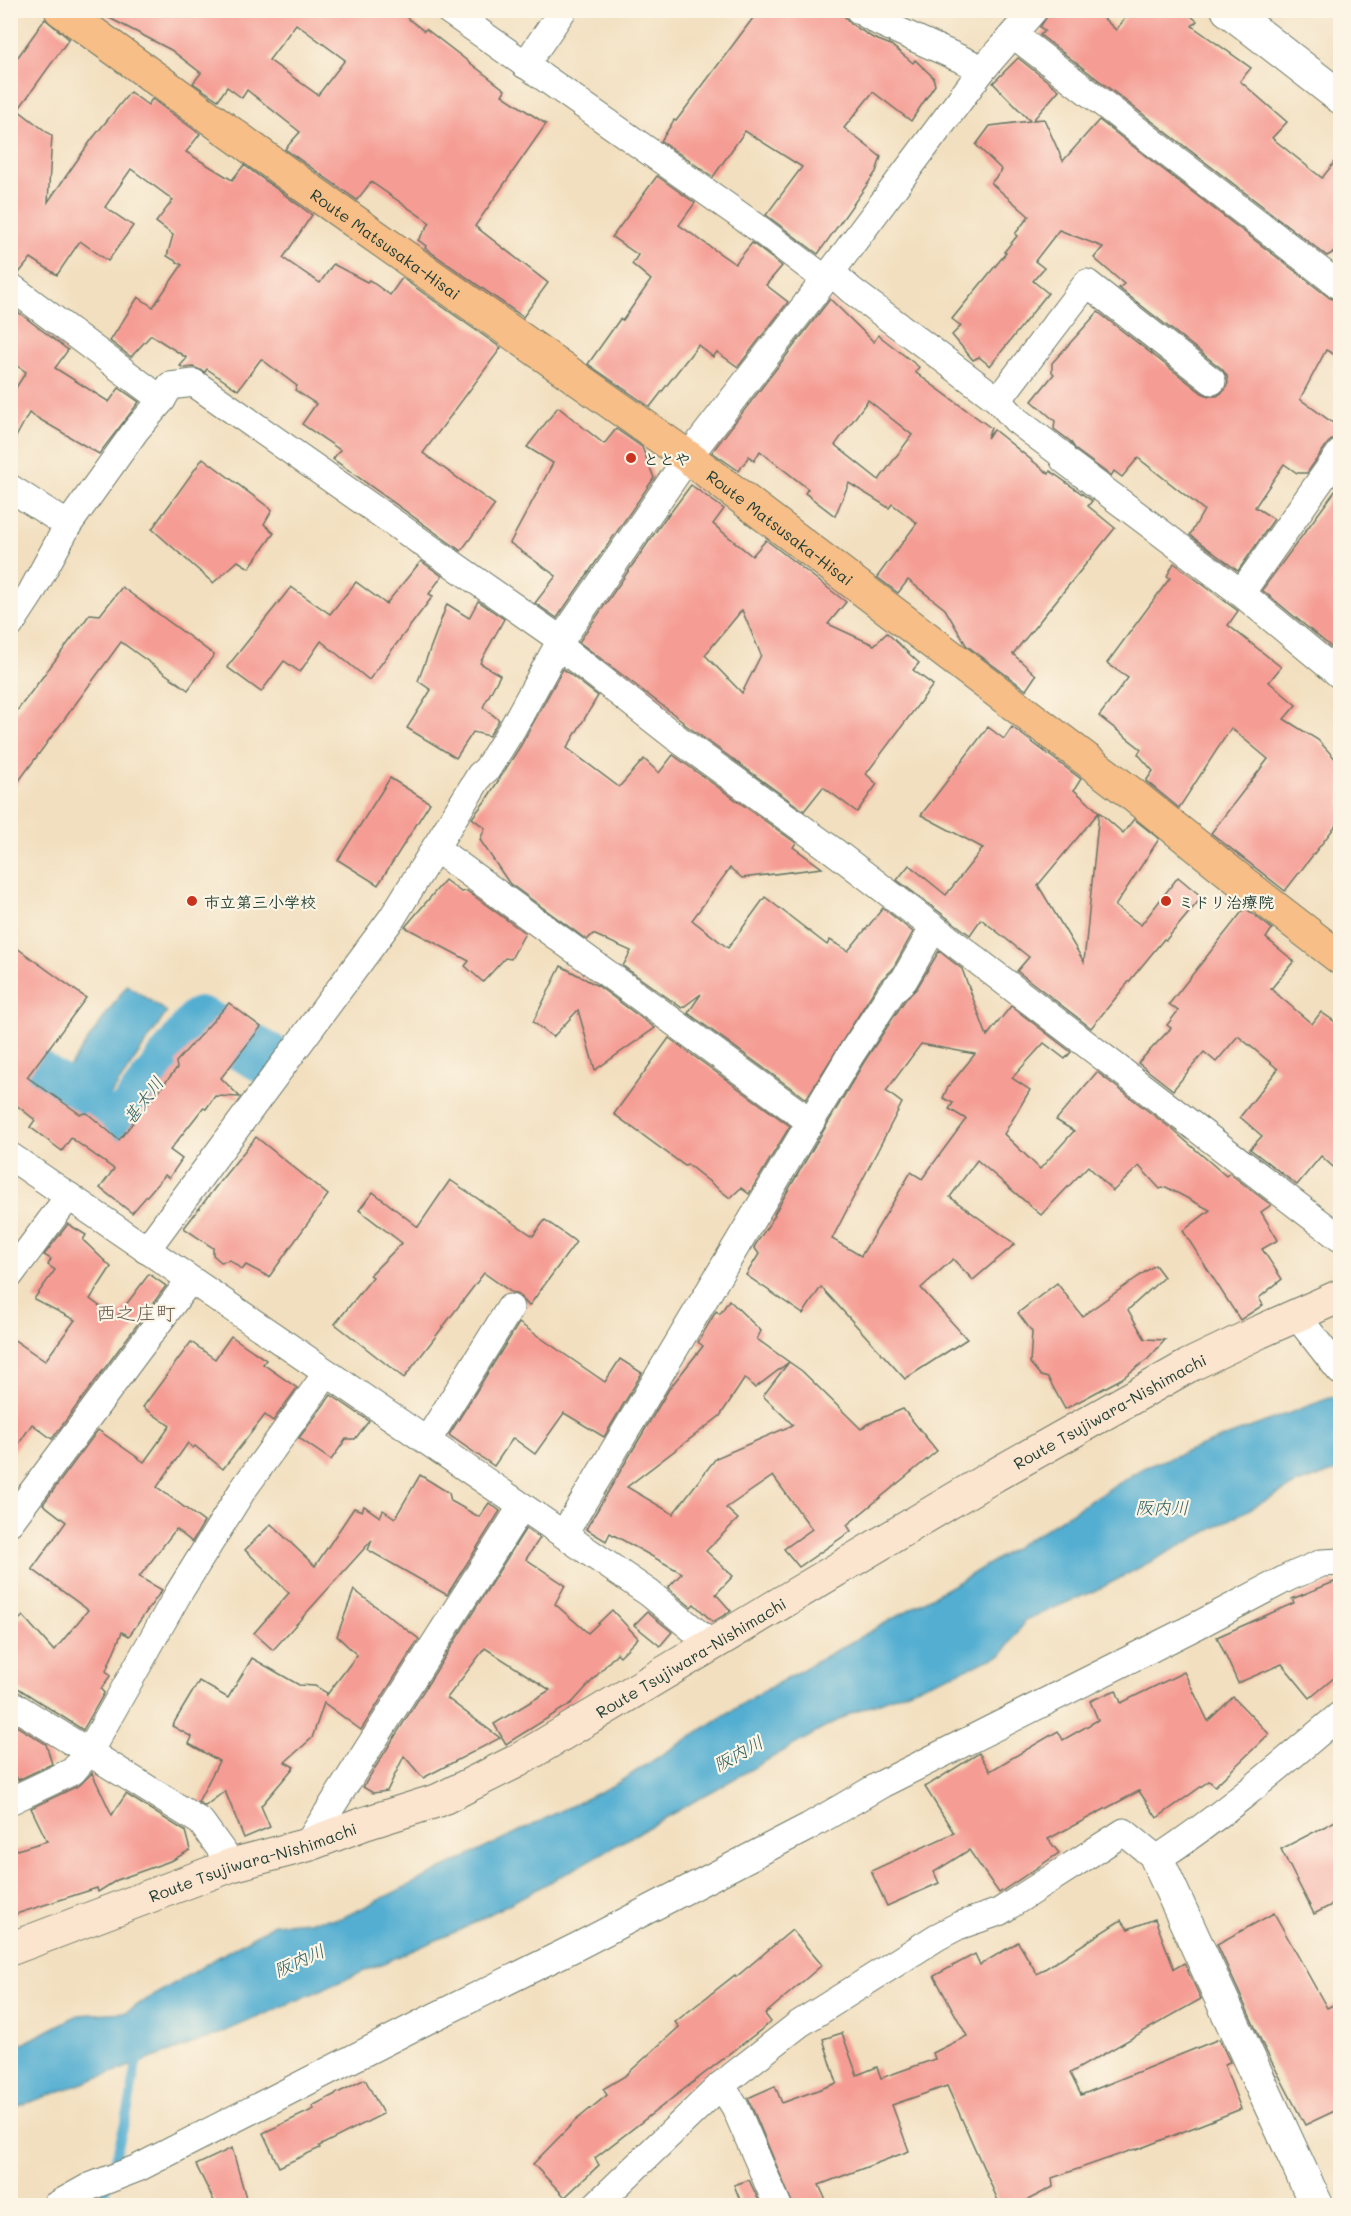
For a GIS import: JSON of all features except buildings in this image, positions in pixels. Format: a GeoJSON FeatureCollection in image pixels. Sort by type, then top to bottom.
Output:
{"type":"FeatureCollection","features":[{"type":"Feature","properties":{"kind":"main road","name":"Route Matsusaka-Hisai"},"geometry":{"type":"LineString","coordinates":[[61,10],[303,185],[688,457],[1119,784],[1341,958]]}},
{"type":"Feature","properties":{"kind":"main road","name":"Route Tsujiwara-Nishimachi"},"geometry":{"type":"LineString","coordinates":[[10,1949],[232,1865],[308,1845],[363,1824],[438,1800],[517,1761],[995,1475],[1188,1366],[1302,1322],[1341,1296]]}},
{"type":"Feature","properties":{"kind":"street"},"geometry":{"type":"LineString","coordinates":[[448,10],[719,201],[851,290],[998,400],[1016,420],[1061,454],[1064,460],[1241,593],[1341,675]]}},
{"type":"Feature","properties":{"kind":"street"},"geometry":{"type":"LineString","coordinates":[[525,65],[563,10]]}},
{"type":"Feature","properties":{"kind":"street"},"geometry":{"type":"LineString","coordinates":[[859,10],[879,22],[983,69]]}},
{"type":"Feature","properties":{"kind":"street"},"geometry":{"type":"LineString","coordinates":[[146,1250],[392,918],[480,775],[487,769],[512,729],[559,643],[688,457],[983,69],[1034,10]]}},
{"type":"Feature","properties":{"kind":"street"},"geometry":{"type":"LineString","coordinates":[[1228,10],[1341,97]]}},
{"type":"Feature","properties":{"kind":"street"},"geometry":{"type":"LineString","coordinates":[[1014,35],[1341,286]]}},
{"type":"Feature","properties":{"kind":"street"},"geometry":{"type":"LineString","coordinates":[[998,400],[1087,282],[1212,381]]}},
{"type":"Feature","properties":{"kind":"street"},"geometry":{"type":"LineString","coordinates":[[10,286],[162,400]]}},
{"type":"Feature","properties":{"kind":"street"},"geometry":{"type":"LineString","coordinates":[[10,625],[31,593],[69,525],[136,430],[162,400],[170,386],[194,383],[559,643],[678,740],[835,852],[1341,1238]]}},
{"type":"Feature","properties":{"kind":"street"},"geometry":{"type":"LineString","coordinates":[[1241,593],[1341,453]]}},
{"type":"Feature","properties":{"kind":"street"},"geometry":{"type":"LineString","coordinates":[[10,488],[69,525]]}},
{"type":"Feature","properties":{"kind":"street"},"geometry":{"type":"LineString","coordinates":[[435,848],[812,1122]]}},
{"type":"Feature","properties":{"kind":"street"},"geometry":{"type":"LineString","coordinates":[[564,1534],[729,1256],[812,1122],[850,1054],[893,990],[904,980],[933,929]]}},
{"type":"Feature","properties":{"kind":"street"},"geometry":{"type":"LineString","coordinates":[[10,1156],[649,1593],[711,1644]]}},
{"type":"Feature","properties":{"kind":"street"},"geometry":{"type":"LineString","coordinates":[[10,1275],[69,1196]]}},
{"type":"Feature","properties":{"kind":"street"},"geometry":{"type":"LineString","coordinates":[[14,1512],[190,1280]]}},
{"type":"Feature","properties":{"kind":"street"},"geometry":{"type":"LineString","coordinates":[[428,1441],[510,1308]]}},
{"type":"Feature","properties":{"kind":"street"},"geometry":{"type":"LineString","coordinates":[[1302,1322],[1341,1371]]}},
{"type":"Feature","properties":{"kind":"street"},"geometry":{"type":"LineString","coordinates":[[10,1801],[74,1771],[89,1752],[178,1594],[236,1500],[327,1373]]}},
{"type":"Feature","properties":{"kind":"street"},"geometry":{"type":"LineString","coordinates":[[308,1845],[522,1506]]}},
{"type":"Feature","properties":{"kind":"street"},"geometry":{"type":"LineString","coordinates":[[54,2205],[89,2187],[130,2171],[578,1946],[808,1827],[882,1784],[1289,1578],[1322,1563],[1341,1562]]}},
{"type":"Feature","properties":{"kind":"street"},"geometry":{"type":"LineString","coordinates":[[10,1703],[201,1822],[232,1865]]}},
{"type":"Feature","properties":{"kind":"street"},"geometry":{"type":"LineString","coordinates":[[1157,1859],[1239,1798],[1341,1715]]}},
{"type":"Feature","properties":{"kind":"street"},"geometry":{"type":"LineString","coordinates":[[595,2205],[721,2085],[799,2024],[937,1937],[958,1926],[999,1912],[1124,1832],[1157,1859],[1317,2205]]}},
{"type":"Feature","properties":{"kind":"street"},"geometry":{"type":"LineString","coordinates":[[721,2085],[735,2107],[778,2205]]}},
{"type":"Feature","properties":{"kind":"water"},"geometry":{"type":"Polygon","coordinates":[[[127,985],[167,1012],[108,1099],[67,1070],[127,985]]]}},
{"type":"Feature","properties":{"kind":"water","name":"阪内川"},"geometry":{"type":"Polygon","coordinates":[[[1340,1394],[1340,1470],[1297,1484],[1101,1588],[1025,1620],[1002,1655],[851,1713],[574,1869],[462,1929],[214,2036],[11,2109],[11,2050],[78,2015],[126,2012],[274,1924],[342,1918],[616,1784],[755,1696],[969,1576],[1143,1468],[1340,1394]]]}},
{"type":"Feature","properties":{"kind":"waterway","name":"甚太川"},"geometry":{"type":"LineString","coordinates":[[10,1058],[119,1132],[201,1023],[268,1059]]}},
{"type":"Feature","properties":{"kind":"waterway"},"geometry":{"type":"LineString","coordinates":[[101,2206],[129,2106],[136,2065],[141,2055]]}},
{"type":"Feature","properties":{"kind":"place","name":"ととや"},"geometry":{"type":"Point","coordinates":[631,458]}},
{"type":"Feature","properties":{"kind":"place","name":"市立第三小学校"},"geometry":{"type":"Point","coordinates":[192,901]}},
{"type":"Feature","properties":{"kind":"place","name":"ミドリ治療院"},"geometry":{"type":"Point","coordinates":[1166,901]}},
{"type":"Feature","properties":{"kind":"district","name":"西之庄町"},"geometry":{"type":"Point","coordinates":[136,1312]}}]}
